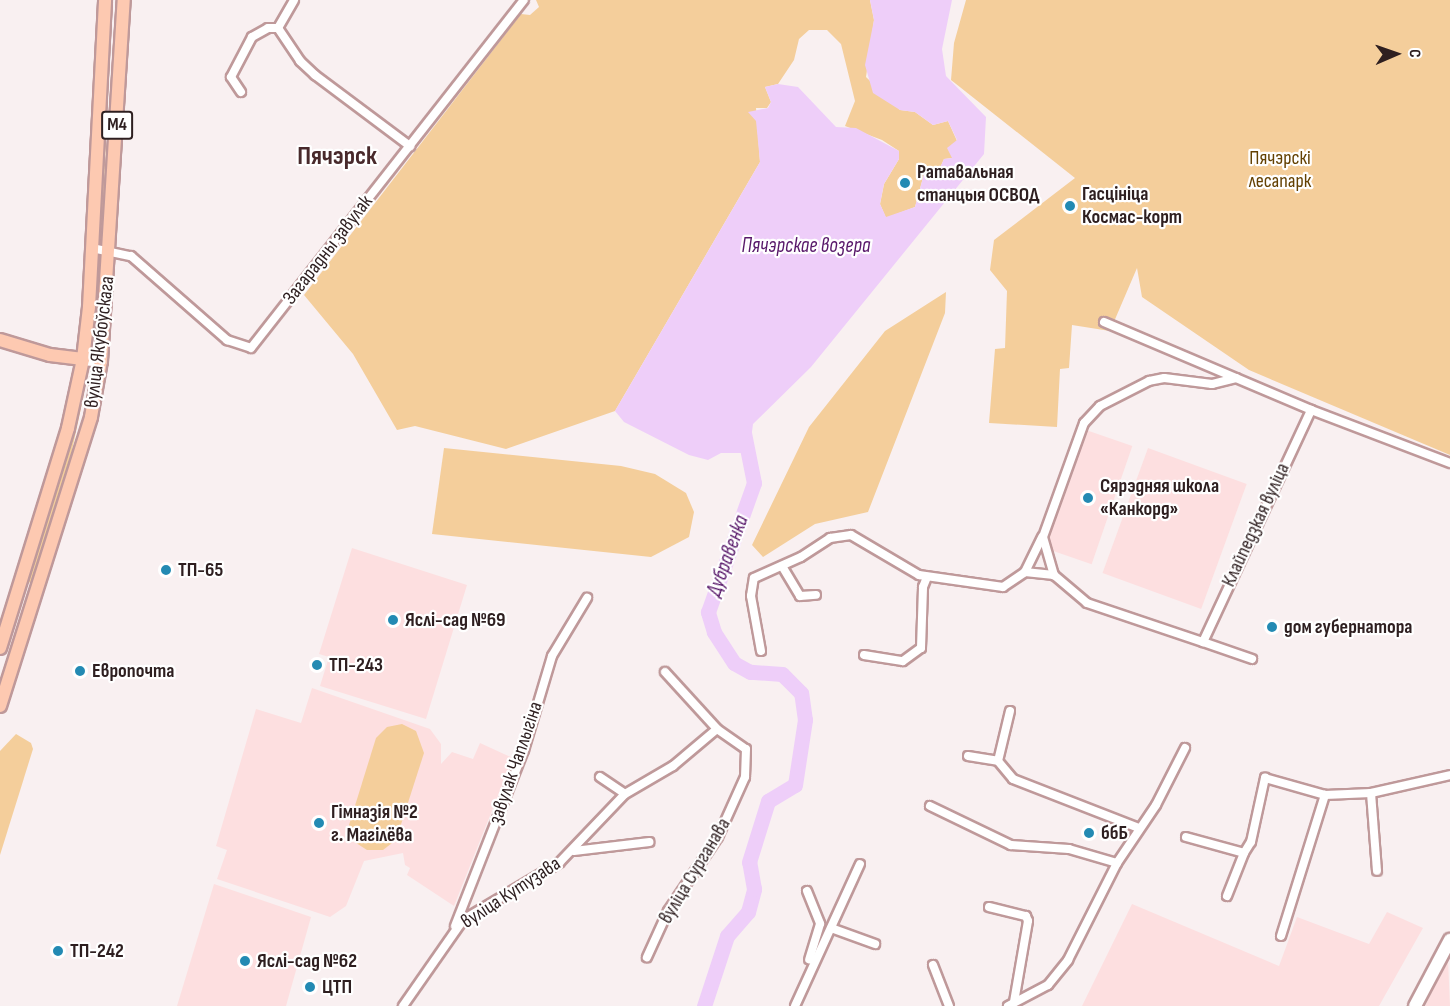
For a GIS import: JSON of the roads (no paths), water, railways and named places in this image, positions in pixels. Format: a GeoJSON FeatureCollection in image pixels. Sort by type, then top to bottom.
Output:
{"type":"FeatureCollection","features":[{"type":"Feature","properties":{"kind":"main road","name":"вуліца Якубоўскага"},"geometry":{"type":"LineString","coordinates":[[0,648],[68,428],[83,359],[92,248],[105,0]]}},
{"type":"Feature","properties":{"kind":"main road","name":"вуліца Якубоўскага"},"geometry":{"type":"LineString","coordinates":[[0,706],[91,417],[101,361],[111,249],[124,0]]}},
{"type":"Feature","properties":{"kind":"main road"},"geometry":{"type":"LineString","coordinates":[[0,339],[50,355],[83,359]]}},
{"type":"Feature","properties":{"kind":"street"},"geometry":{"type":"LineString","coordinates":[[278,28],[294,0]]}},
{"type":"Feature","properties":{"kind":"street","name":"Загарадны завулак"},"geometry":{"type":"LineString","coordinates":[[92,248],[111,249],[130,256],[227,340],[251,348],[524,0]]}},
{"type":"Feature","properties":{"kind":"street"},"geometry":{"type":"LineString","coordinates":[[241,92],[231,77],[252,37],[268,28],[278,28]]}},
{"type":"Feature","properties":{"kind":"street"},"geometry":{"type":"LineString","coordinates":[[278,28],[300,61],[315,75],[410,146]]}},
{"type":"Feature","properties":{"kind":"street"},"geometry":{"type":"LineString","coordinates":[[1104,322],[1311,410],[1450,463]]}},
{"type":"Feature","properties":{"kind":"street"},"geometry":{"type":"LineString","coordinates":[[83,359],[101,361]]}},
{"type":"Feature","properties":{"kind":"street"},"geometry":{"type":"LineString","coordinates":[[761,651],[752,586],[754,578],[844,533],[927,577],[1003,587],[1026,572],[1042,537],[1084,423],[1100,406],[1134,388],[1164,378],[1212,384],[1236,378]]}},
{"type":"Feature","properties":{"kind":"street","name":"Клайпедзкая вуліца"},"geometry":{"type":"LineString","coordinates":[[1203,642],[1311,410]]}},
{"type":"Feature","properties":{"kind":"street"},"geometry":{"type":"LineString","coordinates":[[1042,537],[1054,575],[1087,603],[1252,659]]}},
{"type":"Feature","properties":{"kind":"street"},"geometry":{"type":"LineString","coordinates":[[782,566],[800,597],[816,595]]}},
{"type":"Feature","properties":{"kind":"street"},"geometry":{"type":"LineString","coordinates":[[1026,572],[1054,575]]}},
{"type":"Feature","properties":{"kind":"street"},"geometry":{"type":"LineString","coordinates":[[864,655],[903,661],[921,648],[923,587],[927,577]]}},
{"type":"Feature","properties":{"kind":"street","name":"завулак Чаплыгіна"},"geometry":{"type":"LineString","coordinates":[[453,932],[524,750],[552,656],[587,598]]}},
{"type":"Feature","properties":{"kind":"street"},"geometry":{"type":"LineString","coordinates":[[665,672],[717,729]]}},
{"type":"Feature","properties":{"kind":"street"},"geometry":{"type":"LineString","coordinates":[[1010,711],[999,761],[1005,772],[1023,784],[1139,828]]}},
{"type":"Feature","properties":{"kind":"street","name":"вуліца Кутузава"},"geometry":{"type":"LineString","coordinates":[[403,1006],[463,920],[574,851],[596,821],[625,794],[673,766],[717,729]]}},
{"type":"Feature","properties":{"kind":"street","name":"вуліца Сурганава"},"geometry":{"type":"LineString","coordinates":[[647,957],[668,911],[718,837],[745,777],[746,749],[717,729]]}},
{"type":"Feature","properties":{"kind":"street"},"geometry":{"type":"LineString","coordinates":[[1011,1004],[1048,985],[1068,960],[1117,863],[1156,805],[1185,748]]}},
{"type":"Feature","properties":{"kind":"street"},"geometry":{"type":"LineString","coordinates":[[968,756],[999,761]]}},
{"type":"Feature","properties":{"kind":"street"},"geometry":{"type":"LineString","coordinates":[[1227,896],[1244,853],[1251,842],[1265,778],[1325,795],[1371,793],[1450,775]]}},
{"type":"Feature","properties":{"kind":"street"},"geometry":{"type":"LineString","coordinates":[[600,777],[625,794]]}},
{"type":"Feature","properties":{"kind":"street"},"geometry":{"type":"LineString","coordinates":[[1371,793],[1377,871]]}},
{"type":"Feature","properties":{"kind":"street"},"geometry":{"type":"LineString","coordinates":[[1281,936],[1325,795]]}},
{"type":"Feature","properties":{"kind":"street"},"geometry":{"type":"LineString","coordinates":[[930,806],[1011,845],[1069,849],[1117,863]]}},
{"type":"Feature","properties":{"kind":"street"},"geometry":{"type":"LineString","coordinates":[[1186,837],[1244,853]]}},
{"type":"Feature","properties":{"kind":"street"},"geometry":{"type":"LineString","coordinates":[[574,851],[649,842]]}},
{"type":"Feature","properties":{"kind":"street"},"geometry":{"type":"LineString","coordinates":[[795,1006],[860,864]]}},
{"type":"Feature","properties":{"kind":"street"},"geometry":{"type":"LineString","coordinates":[[807,891],[820,924],[808,974]]}},
{"type":"Feature","properties":{"kind":"street"},"geometry":{"type":"LineString","coordinates":[[989,907],[1026,916],[1028,921],[1011,1004]]}},
{"type":"Feature","properties":{"kind":"street"},"geometry":{"type":"LineString","coordinates":[[831,928],[875,944]]}},
{"type":"Feature","properties":{"kind":"street"},"geometry":{"type":"LineString","coordinates":[[1415,1006],[1450,940]]}},
{"type":"Feature","properties":{"kind":"street"},"geometry":{"type":"LineString","coordinates":[[933,965],[949,1006]]}},
{"type":"Feature","properties":{"kind":"water","name":"Пячэрскае возера"},"geometry":{"type":"Polygon","coordinates":[[[870,0],[952,0],[942,49],[946,76],[986,117],[984,154],[811,367],[753,424],[750,447],[745,453],[721,453],[708,460],[689,455],[624,422],[615,411],[760,162],[756,121],[748,112],[768,108],[771,102],[765,87],[778,84],[798,87],[836,127],[856,128],[899,151],[899,159],[884,184],[880,204],[886,217],[915,207],[924,174],[939,170],[944,159],[952,158],[947,148],[957,140],[948,121],[933,125],[915,112],[900,110],[873,93],[865,65],[874,20],[870,0]]]}},
{"type":"Feature","properties":{"kind":"waterway","name":"Дубравенка"},"geometry":{"type":"LineString","coordinates":[[704,1006],[727,936],[748,912],[754,889],[749,862],[768,801],[795,785],[805,720],[801,693],[782,674],[750,672],[734,663],[714,632],[708,612],[754,483],[744,433]]}},
{"type":"Feature","properties":{"kind":"place","name":"Ратавальная станцыя ОСВОД"},"geometry":{"type":"Point","coordinates":[905,183]}},
{"type":"Feature","properties":{"kind":"place","name":"Гасцініца Космас-корт"},"geometry":{"type":"Point","coordinates":[1070,206]}},
{"type":"Feature","properties":{"kind":"place","name":"Сярэдняя школа «Канкорд»"},"geometry":{"type":"Point","coordinates":[1088,498]}},
{"type":"Feature","properties":{"kind":"place","name":"ТП-65"},"geometry":{"type":"Point","coordinates":[166,570]}},
{"type":"Feature","properties":{"kind":"place","name":"Яслі-сад №69"},"geometry":{"type":"Point","coordinates":[393,620]}},
{"type":"Feature","properties":{"kind":"place","name":"дом губернатора"},"geometry":{"type":"Point","coordinates":[1272,627]}},
{"type":"Feature","properties":{"kind":"place","name":"ТП-243"},"geometry":{"type":"Point","coordinates":[317,665]}},
{"type":"Feature","properties":{"kind":"place","name":"Европочта"},"geometry":{"type":"Point","coordinates":[80,671]}},
{"type":"Feature","properties":{"kind":"place","name":"Гімназія №2 г. Магілёва"},"geometry":{"type":"Point","coordinates":[319,823]}},
{"type":"Feature","properties":{"kind":"place","name":"ббБ"},"geometry":{"type":"Point","coordinates":[1089,833]}},
{"type":"Feature","properties":{"kind":"place","name":"ТП-242"},"geometry":{"type":"Point","coordinates":[58,951]}},
{"type":"Feature","properties":{"kind":"place","name":"Яслі-сад №62"},"geometry":{"type":"Point","coordinates":[245,961]}},
{"type":"Feature","properties":{"kind":"place","name":"ЦТП"},"geometry":{"type":"Point","coordinates":[310,987]}},
{"type":"Feature","properties":{"kind":"district","name":"Пячэрск"},"geometry":{"type":"Point","coordinates":[337,157]}},
{"type":"Feature","properties":{"kind":"park label","name":"Пячэрскі лесапарк"},"geometry":{"type":"Point","coordinates":[1280,170]}}]}
